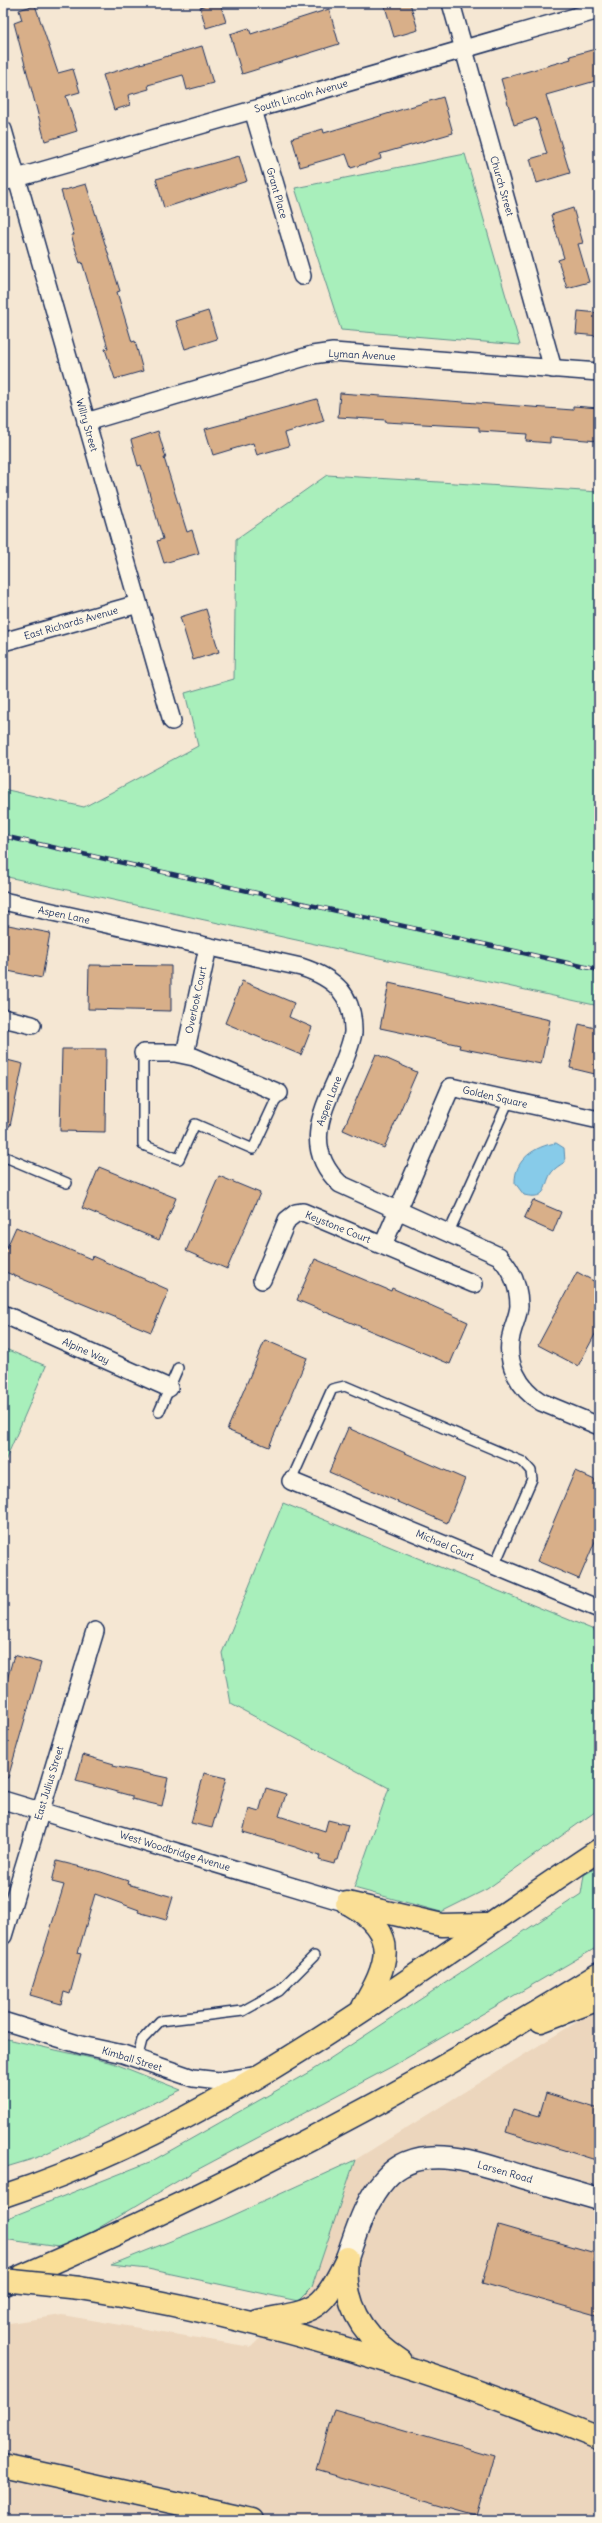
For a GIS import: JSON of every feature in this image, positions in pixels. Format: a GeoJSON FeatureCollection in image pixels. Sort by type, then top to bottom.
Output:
{"type":"FeatureCollection","features":[{"type":"Feature","properties":{"kind":"highway"},"geometry":{"type":"LineString","coordinates":[[3,2196],[70,2171],[154,2134],[263,2074],[360,2013],[486,1924],[599,1850]]}},
{"type":"Feature","properties":{"kind":"highway"},"geometry":{"type":"LineString","coordinates":[[347,1903],[442,1925],[486,1924]]}},
{"type":"Feature","properties":{"kind":"highway"},"geometry":{"type":"LineString","coordinates":[[347,1903],[375,1922],[380,1930],[385,1948],[381,1974],[360,2013]]}},
{"type":"Feature","properties":{"kind":"highway"},"geometry":{"type":"LineString","coordinates":[[3,2284],[128,2229],[239,2174],[489,2040],[599,1974]]}},
{"type":"Feature","properties":{"kind":"highway"},"geometry":{"type":"LineString","coordinates":[[489,2040],[599,1999]]}},
{"type":"Feature","properties":{"kind":"highway"},"geometry":{"type":"LineString","coordinates":[[252,2323],[297,2313],[316,2306],[331,2291],[348,2258]]}},
{"type":"Feature","properties":{"kind":"highway"},"geometry":{"type":"LineString","coordinates":[[348,2258],[348,2292],[359,2322],[390,2353],[419,2372]]}},
{"type":"Feature","properties":{"kind":"highway"},"geometry":{"type":"LineString","coordinates":[[3,2280],[80,2288],[150,2299],[252,2323],[419,2372],[599,2438]]}},
{"type":"Feature","properties":{"kind":"highway"},"geometry":{"type":"LineString","coordinates":[[4,2466],[167,2500],[252,2520]]}},
{"type":"Feature","properties":{"kind":"highway"},"geometry":{"type":"LineString","coordinates":[[167,2500],[194,2520]]}},
{"type":"Feature","properties":{"kind":"street","name":"Church Street"},"geometry":{"type":"LineString","coordinates":[[451,3],[553,369]]}},
{"type":"Feature","properties":{"kind":"street","name":"South Lincoln Avenue"},"geometry":{"type":"LineString","coordinates":[[10,180],[599,10]]}},
{"type":"Feature","properties":{"kind":"street","name":"Grant Place"},"geometry":{"type":"LineString","coordinates":[[253,110],[302,276]]}},
{"type":"Feature","properties":{"kind":"street","name":"Willry Street"},"geometry":{"type":"LineString","coordinates":[[3,130],[10,180],[86,422],[172,721]]}},
{"type":"Feature","properties":{"kind":"street","name":"Lyman Avenue"},"geometry":{"type":"LineString","coordinates":[[86,422],[312,355],[333,352],[599,372]]}},
{"type":"Feature","properties":{"kind":"street","name":"East Richards Avenue"},"geometry":{"type":"LineString","coordinates":[[3,642],[138,604]]}},
{"type":"Feature","properties":{"kind":"street","name":"Aspen Lane"},"geometry":{"type":"LineString","coordinates":[[3,901],[313,971],[325,976],[342,990],[351,1012],[353,1033],[318,1126],[318,1148],[326,1168],[340,1184],[494,1253],[507,1265],[512,1274],[519,1307],[510,1348],[514,1369],[524,1389],[541,1402],[598,1422]]}},
{"type":"Feature","properties":{"kind":"street","name":"Overlook Court"},"geometry":{"type":"LineString","coordinates":[[184,1054],[208,947]]}},
{"type":"Feature","properties":{"kind":"street"},"geometry":{"type":"LineString","coordinates":[[3,1018],[32,1025]]}},
{"type":"Feature","properties":{"kind":"street"},"geometry":{"type":"LineString","coordinates":[[143,1053],[184,1054],[279,1093]]}},
{"type":"Feature","properties":{"kind":"street","name":"Golden Square"},"geometry":{"type":"LineString","coordinates":[[399,1211],[451,1087],[599,1120]]}},
{"type":"Feature","properties":{"kind":"street","name":"Keystone Court"},"geometry":{"type":"LineString","coordinates":[[383,1245],[399,1211]]}},
{"type":"Feature","properties":{"kind":"street","name":"Keystone Court"},"geometry":{"type":"LineString","coordinates":[[262,1280],[287,1220],[296,1213],[309,1214],[474,1284]]}},
{"type":"Feature","properties":{"kind":"street","name":"Alpine Way"},"geometry":{"type":"LineString","coordinates":[[3,1314],[169,1388]]}},
{"type":"Feature","properties":{"kind":"street","name":"Michael Court"},"geometry":{"type":"LineString","coordinates":[[291,1481],[599,1609]]}},
{"type":"Feature","properties":{"kind":"street","name":"East Julius Street"},"geometry":{"type":"LineString","coordinates":[[3,1936],[95,1631]]}},
{"type":"Feature","properties":{"kind":"street","name":"West Woodbridge Avenue"},"geometry":{"type":"LineString","coordinates":[[3,1800],[347,1903]]}},
{"type":"Feature","properties":{"kind":"street","name":"Kimball Street"},"geometry":{"type":"LineString","coordinates":[[3,2021],[82,2045],[137,2059],[180,2075],[206,2080],[239,2079],[263,2074]]}},
{"type":"Feature","properties":{"kind":"street","name":"Larsen Road"},"geometry":{"type":"LineString","coordinates":[[348,2258],[367,2204],[386,2178],[410,2162],[433,2157],[463,2160],[599,2199]]}},
{"type":"Feature","properties":{"kind":"lane"},"geometry":{"type":"LineString","coordinates":[[143,1053],[143,1145],[179,1160],[195,1124],[253,1149],[279,1093]]}},
{"type":"Feature","properties":{"kind":"lane"},"geometry":{"type":"LineString","coordinates":[[449,1232],[509,1100]]}},
{"type":"Feature","properties":{"kind":"lane"},"geometry":{"type":"LineString","coordinates":[[3,1156],[67,1183]]}},
{"type":"Feature","properties":{"kind":"lane"},"geometry":{"type":"LineString","coordinates":[[158,1412],[178,1368]]}},
{"type":"Feature","properties":{"kind":"lane"},"geometry":{"type":"LineString","coordinates":[[291,1481],[332,1389],[345,1386],[523,1462],[531,1471],[532,1478],[494,1566]]}},
{"type":"Feature","properties":{"kind":"lane"},"geometry":{"type":"LineString","coordinates":[[137,2059],[142,2040],[160,2021],[243,2011],[279,1991],[314,1956]]}},
{"type":"Feature","properties":{"kind":"shaded area"},"geometry":{"type":"Polygon","coordinates":[[[599,2008],[599,2520],[3,2520],[3,2324],[62,2315],[251,2347],[312,2287],[355,2160],[599,2008]]]}},
{"type":"Feature","properties":{"kind":"green space"},"geometry":{"type":"Polygon","coordinates":[[[465,154],[520,345],[341,330],[295,188],[465,154]]]}},
{"type":"Feature","properties":{"kind":"green space"},"geometry":{"type":"Polygon","coordinates":[[[327,475],[599,492],[599,1006],[3,876],[3,789],[84,807],[198,746],[185,693],[234,679],[236,539],[327,475]]]}},
{"type":"Feature","properties":{"kind":"green space"},"geometry":{"type":"Polygon","coordinates":[[[3,1348],[46,1366],[3,1466],[3,1348]]]}},
{"type":"Feature","properties":{"kind":"green space"},"geometry":{"type":"Polygon","coordinates":[[[283,1503],[599,1632],[599,1809],[487,1889],[441,1912],[354,1888],[389,1788],[231,1704],[222,1653],[283,1503]]]}},
{"type":"Feature","properties":{"kind":"green space"},"geometry":{"type":"Polygon","coordinates":[[[599,1866],[599,1946],[391,2067],[193,2172],[65,2248],[3,2239],[3,2220],[152,2161],[311,2071],[581,1894],[584,1875],[599,1866]]]}},
{"type":"Feature","properties":{"kind":"green space"},"geometry":{"type":"Polygon","coordinates":[[[3,2038],[113,2063],[181,2090],[36,2158],[3,2168],[3,2038]]]}},
{"type":"Feature","properties":{"kind":"green space"},"geometry":{"type":"Polygon","coordinates":[[[355,2160],[312,2287],[298,2301],[148,2269],[111,2265],[223,2220],[355,2160]]]}},
{"type":"Feature","properties":{"kind":"water"},"geometry":{"type":"Polygon","coordinates":[[[556,1143],[564,1148],[565,1162],[552,1172],[541,1194],[538,1196],[524,1195],[515,1183],[518,1167],[527,1156],[534,1151],[541,1147],[556,1143]]]}},
{"type":"Feature","properties":{"kind":"building"},"geometry":{"type":"Polygon","coordinates":[[[213,3],[220,3],[226,22],[206,28],[200,7],[213,3]]]}},
{"type":"Feature","properties":{"kind":"building"},"geometry":{"type":"Polygon","coordinates":[[[384,3],[410,3],[418,30],[394,37],[384,3]]]}},
{"type":"Feature","properties":{"kind":"building"},"geometry":{"type":"Polygon","coordinates":[[[35,5],[58,73],[73,69],[80,92],[66,96],[77,131],[45,141],[14,23],[22,20],[19,10],[35,5]]]}},
{"type":"Feature","properties":{"kind":"building"},"geometry":{"type":"Polygon","coordinates":[[[329,9],[339,44],[242,74],[230,34],[249,28],[251,34],[329,9]]]}},
{"type":"Feature","properties":{"kind":"building"},"geometry":{"type":"Polygon","coordinates":[[[202,46],[213,83],[187,90],[183,75],[148,85],[149,89],[128,95],[130,105],[114,110],[103,75],[202,46]]]}},
{"type":"Feature","properties":{"kind":"building"},"geometry":{"type":"Polygon","coordinates":[[[599,48],[599,80],[546,95],[570,173],[537,183],[530,159],[547,154],[536,118],[514,125],[501,79],[571,59],[570,56],[599,48]]]}},
{"type":"Feature","properties":{"kind":"building"},"geometry":{"type":"Polygon","coordinates":[[[443,97],[453,133],[380,154],[381,159],[351,168],[346,154],[300,167],[292,138],[323,129],[324,133],[443,97]]]}},
{"type":"Feature","properties":{"kind":"building"},"geometry":{"type":"Polygon","coordinates":[[[239,156],[247,181],[164,208],[156,179],[239,156]]]}},
{"type":"Feature","properties":{"kind":"building"},"geometry":{"type":"Polygon","coordinates":[[[86,184],[120,291],[117,292],[132,342],[135,341],[143,371],[115,379],[105,349],[108,348],[82,262],[80,263],[71,235],[74,235],[61,191],[86,184]]]}},
{"type":"Feature","properties":{"kind":"building"},"geometry":{"type":"Polygon","coordinates":[[[573,208],[583,243],[578,244],[589,282],[567,288],[558,260],[564,258],[551,215],[573,208]]]}},
{"type":"Feature","properties":{"kind":"building"},"geometry":{"type":"Polygon","coordinates":[[[208,311],[217,339],[185,349],[176,321],[208,311]]]}},
{"type":"Feature","properties":{"kind":"building"},"geometry":{"type":"Polygon","coordinates":[[[578,311],[599,313],[599,336],[576,334],[578,311]]]}},
{"type":"Feature","properties":{"kind":"building"},"geometry":{"type":"Polygon","coordinates":[[[340,393],[573,410],[573,406],[599,408],[598,441],[550,437],[550,443],[526,441],[527,434],[479,431],[479,427],[385,422],[386,420],[338,417],[340,393]]]}},
{"type":"Feature","properties":{"kind":"building"},"geometry":{"type":"Polygon","coordinates":[[[317,399],[324,421],[285,433],[289,446],[257,455],[253,443],[213,455],[205,429],[317,399]]]}},
{"type":"Feature","properties":{"kind":"building"},"geometry":{"type":"Polygon","coordinates":[[[158,431],[166,458],[164,458],[187,532],[192,530],[199,553],[164,563],[157,541],[163,539],[141,465],[138,466],[131,440],[158,431]]]}},
{"type":"Feature","properties":{"kind":"building"},"geometry":{"type":"Polygon","coordinates":[[[206,609],[219,652],[193,660],[180,617],[206,609]]]}},
{"type":"Feature","properties":{"kind":"building"},"geometry":{"type":"Polygon","coordinates":[[[3,924],[50,933],[42,978],[3,970],[3,924]]]}},
{"type":"Feature","properties":{"kind":"building"},"geometry":{"type":"Polygon","coordinates":[[[89,965],[171,966],[171,1011],[88,1009],[89,965]]]}},
{"type":"Feature","properties":{"kind":"building"},"geometry":{"type":"Polygon","coordinates":[[[242,981],[294,1003],[289,1017],[312,1027],[301,1055],[225,1023],[242,981]]]}},
{"type":"Feature","properties":{"kind":"building"},"geometry":{"type":"Polygon","coordinates":[[[389,983],[550,1020],[541,1064],[459,1048],[460,1045],[380,1028],[389,983]]]}},
{"type":"Feature","properties":{"kind":"building"},"geometry":{"type":"Polygon","coordinates":[[[579,1024],[599,1029],[599,1075],[570,1068],[579,1024]]]}},
{"type":"Feature","properties":{"kind":"building"},"geometry":{"type":"Polygon","coordinates":[[[62,1049],[106,1049],[105,1132],[60,1131],[62,1049]]]}},
{"type":"Feature","properties":{"kind":"building"},"geometry":{"type":"Polygon","coordinates":[[[376,1054],[417,1072],[384,1148],[343,1130],[376,1054]]]}},
{"type":"Feature","properties":{"kind":"building"},"geometry":{"type":"Polygon","coordinates":[[[3,1059],[23,1064],[10,1126],[3,1126],[3,1059]]]}},
{"type":"Feature","properties":{"kind":"building"},"geometry":{"type":"Polygon","coordinates":[[[99,1167],[176,1198],[159,1240],[82,1208],[99,1167]]]}},
{"type":"Feature","properties":{"kind":"building"},"geometry":{"type":"Polygon","coordinates":[[[219,1176],[260,1193],[227,1269],[186,1251],[219,1176]]]}},
{"type":"Feature","properties":{"kind":"building"},"geometry":{"type":"Polygon","coordinates":[[[533,1200],[561,1212],[553,1232],[524,1219],[533,1200]]]}},
{"type":"Feature","properties":{"kind":"building"},"geometry":{"type":"Polygon","coordinates":[[[16,1227],[91,1259],[92,1256],[169,1290],[151,1332],[3,1271],[3,1256],[16,1227]]]}},
{"type":"Feature","properties":{"kind":"building"},"geometry":{"type":"Polygon","coordinates":[[[315,1259],[391,1291],[392,1288],[468,1322],[450,1364],[297,1300],[315,1259]]]}},
{"type":"Feature","properties":{"kind":"building"},"geometry":{"type":"Polygon","coordinates":[[[577,1272],[599,1284],[599,1327],[578,1366],[538,1345],[577,1272]]]}},
{"type":"Feature","properties":{"kind":"building"},"geometry":{"type":"Polygon","coordinates":[[[265,1340],[307,1358],[269,1447],[227,1430],[265,1340]]]}},
{"type":"Feature","properties":{"kind":"building"},"geometry":{"type":"Polygon","coordinates":[[[348,1428],[465,1479],[447,1523],[329,1472],[348,1428]]]}},
{"type":"Feature","properties":{"kind":"building"},"geometry":{"type":"Polygon","coordinates":[[[575,1471],[599,1482],[599,1532],[579,1579],[537,1561],[575,1471]]]}},
{"type":"Feature","properties":{"kind":"building"},"geometry":{"type":"Polygon","coordinates":[[[14,1655],[41,1663],[8,1778],[3,1777],[3,1694],[14,1655]]]}},
{"type":"Feature","properties":{"kind":"building"},"geometry":{"type":"Polygon","coordinates":[[[83,1755],[114,1764],[113,1766],[168,1778],[162,1806],[132,1799],[132,1796],[76,1781],[83,1755]]]}},
{"type":"Feature","properties":{"kind":"building"},"geometry":{"type":"Polygon","coordinates":[[[204,1773],[226,1778],[212,1828],[191,1823],[204,1773]]]}},
{"type":"Feature","properties":{"kind":"building"},"geometry":{"type":"Polygon","coordinates":[[[266,1788],[286,1794],[279,1816],[325,1831],[328,1820],[348,1825],[338,1860],[335,1860],[334,1864],[319,1860],[320,1856],[295,1847],[243,1832],[249,1809],[259,1812],[266,1788]]]}},
{"type":"Feature","properties":{"kind":"building"},"geometry":{"type":"Polygon","coordinates":[[[57,1861],[101,1872],[128,1881],[127,1884],[173,1897],[166,1920],[138,1912],[139,1910],[95,1894],[78,1953],[81,1954],[70,1994],[64,1992],[61,2004],[30,1995],[64,1885],[52,1882],[57,1861]]]}},
{"type":"Feature","properties":{"kind":"building"},"geometry":{"type":"Polygon","coordinates":[[[546,2093],[599,2109],[599,2161],[506,2132],[513,2109],[539,2117],[546,2093]]]}},
{"type":"Feature","properties":{"kind":"building"},"geometry":{"type":"Polygon","coordinates":[[[498,2225],[595,2253],[593,2261],[599,2262],[599,2316],[482,2283],[498,2225]]]}},
{"type":"Feature","properties":{"kind":"building"},"geometry":{"type":"Polygon","coordinates":[[[334,2409],[494,2456],[477,2516],[316,2470],[334,2409]]]}},
{"type":"Feature","properties":{"kind":"railway"},"geometry":{"type":"LineString","coordinates":[[3,836],[599,970]]}}]}
